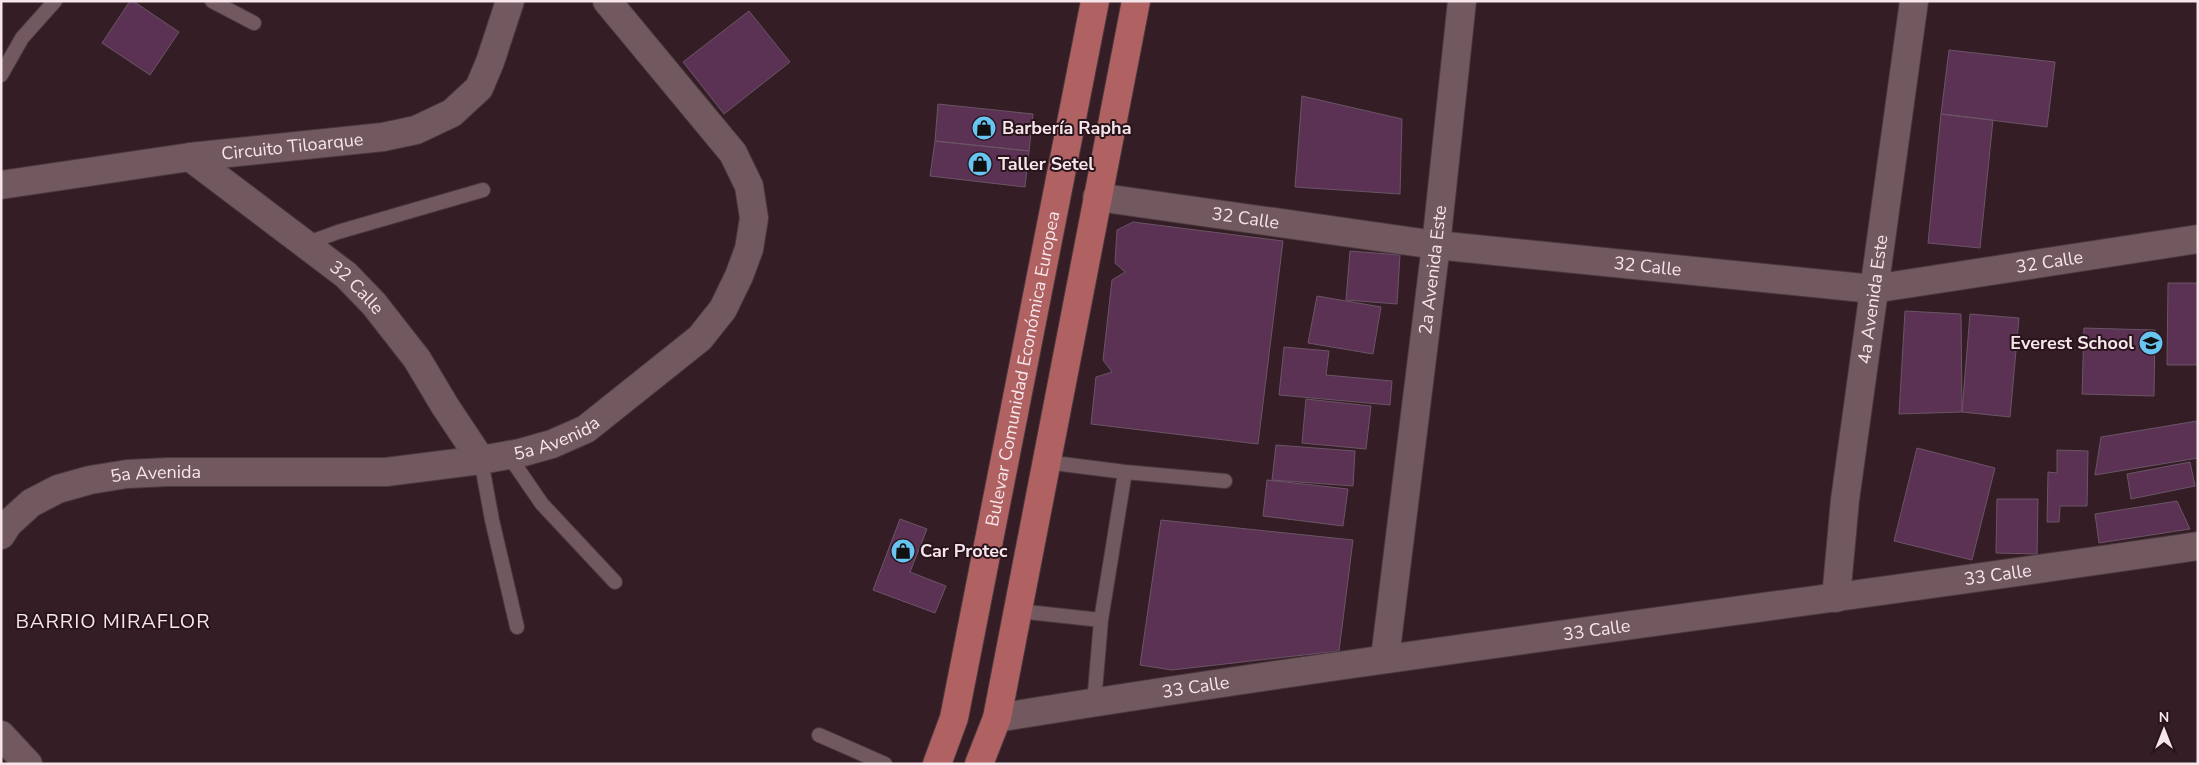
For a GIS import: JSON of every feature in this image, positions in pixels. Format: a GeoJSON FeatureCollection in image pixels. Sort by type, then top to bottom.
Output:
{"type":"FeatureCollection","features":[{"type":"Feature","properties":{"kind":"main road","name":"Bulevar Comunidad Económica Europea"},"geometry":{"type":"LineString","coordinates":[[937,764],[954,718],[1095,1]]}},
{"type":"Feature","properties":{"kind":"main road"},"geometry":{"type":"LineString","coordinates":[[979,764],[997,718],[1136,1]]}},
{"type":"Feature","properties":{"kind":"street","name":"Circuito Tiloarque"},"geometry":{"type":"LineString","coordinates":[[1,185],[190,157],[383,137],[416,130],[452,113],[479,88],[490,62],[510,1]]}},
{"type":"Feature","properties":{"kind":"street","name":"5a Avenida"},"geometry":{"type":"LineString","coordinates":[[1,535],[8,524],[31,503],[58,489],[90,480],[127,474],[168,472],[386,472],[509,456],[552,444],[586,429],[700,338],[723,309],[739,276],[749,249],[754,218],[749,186],[733,153],[607,1]]}},
{"type":"Feature","properties":{"kind":"street","name":"2a Avenida Este"},"geometry":{"type":"LineString","coordinates":[[1385,658],[1436,245],[1462,1]]}},
{"type":"Feature","properties":{"kind":"street","name":"4a Avenida Este"},"geometry":{"type":"LineString","coordinates":[[1836,598],[1845,500],[1914,1]]}},
{"type":"Feature","properties":{"kind":"street","name":"32 Calle"},"geometry":{"type":"LineString","coordinates":[[190,157],[346,275],[374,304],[417,359],[445,406],[481,460]]}},
{"type":"Feature","properties":{"kind":"street","name":"32 Calle"},"geometry":{"type":"LineString","coordinates":[[1097,197],[1436,245],[1873,289],[2198,240]]}},
{"type":"Feature","properties":{"kind":"street","name":"33 Calle"},"geometry":{"type":"LineString","coordinates":[[997,718],[1385,658],[1836,598],[2198,546]]}},
{"type":"Feature","properties":{"kind":"street"},"geometry":{"type":"LineString","coordinates":[[1,734],[28,764]]}},
{"type":"Feature","properties":{"kind":"lane"},"geometry":{"type":"LineString","coordinates":[[1,75],[22,38],[55,1]]}},
{"type":"Feature","properties":{"kind":"lane"},"geometry":{"type":"LineString","coordinates":[[212,1],[254,23]]}},
{"type":"Feature","properties":{"kind":"lane"},"geometry":{"type":"LineString","coordinates":[[305,244],[338,232],[483,190]]}},
{"type":"Feature","properties":{"kind":"lane"},"geometry":{"type":"LineString","coordinates":[[509,456],[542,504],[615,582]]}},
{"type":"Feature","properties":{"kind":"lane"},"geometry":{"type":"LineString","coordinates":[[481,460],[492,520],[518,627]]}},
{"type":"Feature","properties":{"kind":"lane"},"geometry":{"type":"LineString","coordinates":[[1046,462],[1125,472],[1225,481]]}},
{"type":"Feature","properties":{"kind":"lane"},"geometry":{"type":"LineString","coordinates":[[1094,703],[1101,620],[1125,472]]}},
{"type":"Feature","properties":{"kind":"lane"},"geometry":{"type":"LineString","coordinates":[[1018,611],[1101,620]]}},
{"type":"Feature","properties":{"kind":"lane"},"geometry":{"type":"LineString","coordinates":[[819,735],[885,764]]}},
{"type":"Feature","properties":{"kind":"building"},"geometry":{"type":"Polygon","coordinates":[[[130,1],[133,1],[179,32],[150,75],[102,43],[130,1]]]}},
{"type":"Feature","properties":{"kind":"building"},"geometry":{"type":"Polygon","coordinates":[[[749,11],[790,62],[724,114],[683,62],[749,11]]]}},
{"type":"Feature","properties":{"kind":"building"},"geometry":{"type":"Polygon","coordinates":[[[1949,50],[2055,62],[2047,127],[1941,114],[1949,50]]]}},
{"type":"Feature","properties":{"kind":"building"},"geometry":{"type":"Polygon","coordinates":[[[1302,96],[1402,119],[1400,194],[1295,187],[1302,96]]]}},
{"type":"Feature","properties":{"kind":"building","name":"Barbería Rapha"},"geometry":{"type":"Polygon","coordinates":[[[938,104],[1033,114],[1029,151],[935,141],[938,104]]]}},
{"type":"Feature","properties":{"kind":"building"},"geometry":{"type":"Polygon","coordinates":[[[1941,114],[1993,120],[1980,248],[1928,243],[1941,114]]]}},
{"type":"Feature","properties":{"kind":"building","name":"Taller Setel"},"geometry":{"type":"Polygon","coordinates":[[[935,141],[1029,151],[1025,187],[930,176],[935,141]]]}},
{"type":"Feature","properties":{"kind":"building"},"geometry":{"type":"Polygon","coordinates":[[[1133,222],[1283,241],[1258,444],[1091,424],[1096,377],[1112,372],[1103,360],[1112,280],[1125,272],[1115,263],[1117,230],[1133,222]]]}},
{"type":"Feature","properties":{"kind":"building"},"geometry":{"type":"Polygon","coordinates":[[[1350,251],[1400,255],[1397,304],[1346,300],[1350,251]]]}},
{"type":"Feature","properties":{"kind":"building"},"geometry":{"type":"Polygon","coordinates":[[[2168,283],[2198,283],[2198,365],[2167,365],[2168,283]]]}},
{"type":"Feature","properties":{"kind":"building"},"geometry":{"type":"Polygon","coordinates":[[[1317,296],[1381,307],[1373,354],[1308,343],[1317,296]]]}},
{"type":"Feature","properties":{"kind":"building"},"geometry":{"type":"Polygon","coordinates":[[[1905,311],[1961,314],[1962,412],[1899,414],[1905,311]]]}},
{"type":"Feature","properties":{"kind":"building"},"geometry":{"type":"Polygon","coordinates":[[[1970,314],[2019,318],[2010,417],[1962,412],[1970,314]]]}},
{"type":"Feature","properties":{"kind":"building"},"geometry":{"type":"Polygon","coordinates":[[[2084,328],[2155,330],[2154,396],[2082,394],[2084,328]]]}},
{"type":"Feature","properties":{"kind":"building"},"geometry":{"type":"Polygon","coordinates":[[[1284,347],[1329,351],[1326,375],[1392,381],[1390,405],[1279,395],[1284,347]]]}},
{"type":"Feature","properties":{"kind":"building"},"geometry":{"type":"Polygon","coordinates":[[[1306,399],[1371,406],[1366,449],[1302,443],[1306,399]]]}},
{"type":"Feature","properties":{"kind":"building"},"geometry":{"type":"Polygon","coordinates":[[[2197,421],[2198,458],[2095,475],[2101,437],[2197,421]]]}},
{"type":"Feature","properties":{"kind":"building"},"geometry":{"type":"Polygon","coordinates":[[[1276,445],[1355,451],[1353,486],[1272,480],[1276,445]]]}},
{"type":"Feature","properties":{"kind":"building"},"geometry":{"type":"Polygon","coordinates":[[[1917,448],[1995,468],[1972,560],[1894,541],[1917,448]]]}},
{"type":"Feature","properties":{"kind":"building"},"geometry":{"type":"Polygon","coordinates":[[[2057,450],[2088,451],[2087,506],[2060,506],[2059,522],[2047,522],[2048,472],[2057,473],[2057,450]]]}},
{"type":"Feature","properties":{"kind":"building"},"geometry":{"type":"Polygon","coordinates":[[[2190,462],[2195,486],[2131,499],[2127,474],[2190,462]]]}},
{"type":"Feature","properties":{"kind":"building"},"geometry":{"type":"Polygon","coordinates":[[[1267,480],[1348,489],[1343,526],[1263,516],[1267,480]]]}},
{"type":"Feature","properties":{"kind":"building"},"geometry":{"type":"Polygon","coordinates":[[[1997,499],[2038,499],[2037,554],[1996,553],[1997,499]]]}},
{"type":"Feature","properties":{"kind":"building"},"geometry":{"type":"Polygon","coordinates":[[[2177,501],[2190,529],[2099,543],[2095,514],[2177,501]]]}},
{"type":"Feature","properties":{"kind":"building","name":"Car Protec"},"geometry":{"type":"Polygon","coordinates":[[[900,519],[927,529],[910,572],[946,586],[935,613],[873,590],[900,519]]]}},
{"type":"Feature","properties":{"kind":"building"},"geometry":{"type":"Polygon","coordinates":[[[1161,520],[1353,540],[1339,651],[1172,670],[1140,665],[1161,520]]]}},
{"type":"Feature","properties":{"kind":"place","name":"Barbería Rapha"},"geometry":{"type":"Point","coordinates":[984,128]}},
{"type":"Feature","properties":{"kind":"place","name":"Taller Setel"},"geometry":{"type":"Point","coordinates":[980,164]}},
{"type":"Feature","properties":{"kind":"place","name":"Everest School"},"geometry":{"type":"Point","coordinates":[2151,343]}},
{"type":"Feature","properties":{"kind":"place","name":"Car Protec"},"geometry":{"type":"Point","coordinates":[903,551]}},
{"type":"Feature","properties":{"kind":"district","name":"BARRIO MIRAFLOR"},"geometry":{"type":"Point","coordinates":[113,621]}}]}
